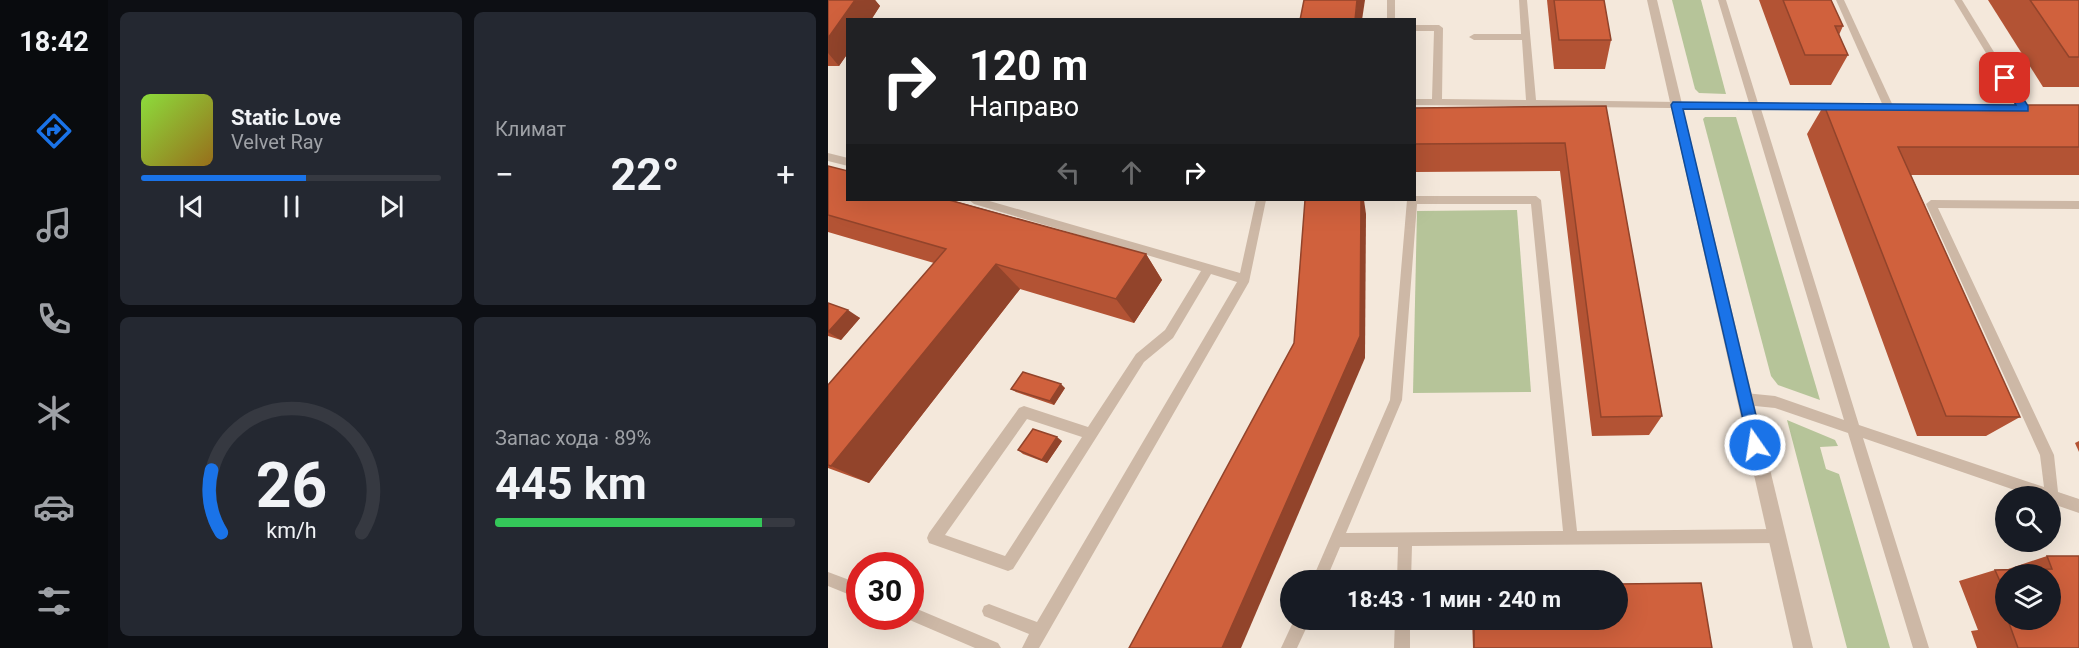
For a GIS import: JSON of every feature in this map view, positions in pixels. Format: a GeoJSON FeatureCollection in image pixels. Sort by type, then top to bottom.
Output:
{"type":"FeatureCollection","features":[{"type":"Feature","properties":{"kind":"street"},"geometry":{"type":"LineString","coordinates":[[1652,0],[1803,648]]}},
{"type":"Feature","properties":{"kind":"lane"},"geometry":{"type":"LineString","coordinates":[[1391,0],[1391,18]]}},
{"type":"Feature","properties":{"kind":"lane"},"geometry":{"type":"LineString","coordinates":[[1523,0],[1531,102]]}},
{"type":"Feature","properties":{"kind":"lane"},"geometry":{"type":"LineString","coordinates":[[1722,0],[1921,648]]}},
{"type":"Feature","properties":{"kind":"lane"},"geometry":{"type":"LineString","coordinates":[[1840,0],[1889,108]]}},
{"type":"Feature","properties":{"kind":"lane"},"geometry":{"type":"LineString","coordinates":[[1958,0],[2024,109],[2013,109]]}},
{"type":"Feature","properties":{"kind":"lane"},"geometry":{"type":"LineString","coordinates":[[1416,28],[1439,28],[1437,102]]}},
{"type":"Feature","properties":{"kind":"lane"},"geometry":{"type":"LineString","coordinates":[[1474,37],[1526,37]]}},
{"type":"Feature","properties":{"kind":"lane"},"geometry":{"type":"LineString","coordinates":[[1416,102],[1845,108]]}},
{"type":"Feature","properties":{"kind":"lane"},"geometry":{"type":"LineString","coordinates":[[1878,108],[1900,108]]}},
{"type":"Feature","properties":{"kind":"lane"},"geometry":{"type":"LineString","coordinates":[[828,157],[846,162]]}},
{"type":"Feature","properties":{"kind":"lane"},"geometry":{"type":"LineString","coordinates":[[1416,200],[1536,201],[1571,538]]}},
{"type":"Feature","properties":{"kind":"lane"},"geometry":{"type":"LineString","coordinates":[[977,201],[1245,279]]}},
{"type":"Feature","properties":{"kind":"lane"},"geometry":{"type":"LineString","coordinates":[[1030,648],[1245,279],[1261,201]]}},
{"type":"Feature","properties":{"kind":"lane"},"geometry":{"type":"LineString","coordinates":[[1323,570],[1396,400],[1412,201]]}},
{"type":"Feature","properties":{"kind":"lane"},"geometry":{"type":"LineString","coordinates":[[2051,486],[2047,455],[1931,204],[2079,205]]}},
{"type":"Feature","properties":{"kind":"lane"},"geometry":{"type":"LineString","coordinates":[[1091,434],[1024,412],[934,538],[1008,564],[1140,358],[1169,334],[1209,268]]}},
{"type":"Feature","properties":{"kind":"lane"},"geometry":{"type":"LineString","coordinates":[[1745,399],[1776,402],[2022,486]]}},
{"type":"Feature","properties":{"kind":"lane"},"geometry":{"type":"LineString","coordinates":[[2061,499],[2079,506]]}},
{"type":"Feature","properties":{"kind":"lane"},"geometry":{"type":"LineString","coordinates":[[1336,540],[1777,536]]}},
{"type":"Feature","properties":{"kind":"lane"},"geometry":{"type":"LineString","coordinates":[[1404,570],[1406,540]]}},
{"type":"Feature","properties":{"kind":"lane"},"geometry":{"type":"LineString","coordinates":[[828,579],[846,586]]}},
{"type":"Feature","properties":{"kind":"lane"},"geometry":{"type":"LineString","coordinates":[[989,611],[1040,631]]}},
{"type":"Feature","properties":{"kind":"lane"},"geometry":{"type":"LineString","coordinates":[[924,620],[993,648]]}},
{"type":"Feature","properties":{"kind":"lane"},"geometry":{"type":"LineString","coordinates":[[1289,648],[1297,630]]}},
{"type":"Feature","properties":{"kind":"lane"},"geometry":{"type":"LineString","coordinates":[[1402,648],[1403,630]]}},
{"type":"Feature","properties":{"kind":"green space"},"geometry":{"type":"Polygon","coordinates":[[[1672,0],[1701,0],[1726,94],[1699,93],[1695,89],[1672,0]]]}},
{"type":"Feature","properties":{"kind":"green space"},"geometry":{"type":"Polygon","coordinates":[[[1705,117],[1736,117],[1820,400],[1778,385],[1771,376],[1703,119],[1705,117]]]}},
{"type":"Feature","properties":{"kind":"green space"},"geometry":{"type":"Polygon","coordinates":[[[1517,210],[1531,392],[1413,393],[1417,211],[1517,210]]]}},
{"type":"Feature","properties":{"kind":"green space"},"geometry":{"type":"Polygon","coordinates":[[[1787,420],[1835,440],[1838,446],[1820,447],[1826,469],[1839,474],[1890,648],[1847,648],[1787,420]]]}},
{"type":"Feature","properties":{"kind":"building"},"geometry":{"type":"Polygon","coordinates":[[[828,0],[855,0],[828,38],[828,0]]]}},
{"type":"Feature","properties":{"kind":"building"},"geometry":{"type":"Polygon","coordinates":[[[1304,0],[1357,0],[1355,18],[1300,18],[1304,0]]]}},
{"type":"Feature","properties":{"kind":"building"},"geometry":{"type":"Polygon","coordinates":[[[1554,0],[1604,0],[1611,40],[1559,40],[1554,0]]]}},
{"type":"Feature","properties":{"kind":"building"},"geometry":{"type":"Polygon","coordinates":[[[1783,0],[1831,0],[1843,26],[1835,26],[1848,55],[1805,55],[1783,0]]]}},
{"type":"Feature","properties":{"kind":"building"},"geometry":{"type":"Polygon","coordinates":[[[2030,0],[2079,0],[2079,57],[2069,57],[2030,0]]]}},
{"type":"Feature","properties":{"kind":"building"},"geometry":{"type":"Polygon","coordinates":[[[1824,105],[2079,105],[2079,147],[1898,147],[2020,417],[1946,416],[1824,105]]]}},
{"type":"Feature","properties":{"kind":"building"},"geometry":{"type":"Polygon","coordinates":[[[1606,106],[1662,416],[1601,417],[1565,143],[1416,144],[1416,108],[1606,106]]]}},
{"type":"Feature","properties":{"kind":"building"},"geometry":{"type":"Polygon","coordinates":[[[828,166],[846,170],[846,201],[953,201],[1146,254],[1116,299],[996,264],[831,466],[828,465],[828,385],[946,249],[828,215],[828,166]]]}},
{"type":"Feature","properties":{"kind":"building"},"geometry":{"type":"Polygon","coordinates":[[[1305,201],[1361,201],[1360,336],[1222,648],[1129,648],[1294,343],[1305,201]]]}},
{"type":"Feature","properties":{"kind":"building"},"geometry":{"type":"Polygon","coordinates":[[[828,303],[848,310],[828,332],[828,303]]]}},
{"type":"Feature","properties":{"kind":"building"},"geometry":{"type":"Polygon","coordinates":[[[1023,372],[1061,384],[1050,401],[1011,389],[1023,372]]]}},
{"type":"Feature","properties":{"kind":"building"},"geometry":{"type":"Polygon","coordinates":[[[1033,429],[1057,437],[1042,460],[1018,450],[1033,429]]]}},
{"type":"Feature","properties":{"kind":"building"},"geometry":{"type":"Polygon","coordinates":[[[2047,556],[2079,556],[2079,648],[2018,648],[2012,630],[2061,630],[2061,564],[2050,564],[2047,556]]]}},
{"type":"Feature","properties":{"kind":"building"},"geometry":{"type":"Polygon","coordinates":[[[1701,583],[1712,648],[1474,648],[1474,630],[1628,630],[1628,584],[1701,583]]]}},
{"type":"Feature","properties":{"kind":"route"},"geometry":{"type":"LineString","coordinates":[[1755,445],[1677,105],[2024,109],[2005,78]]}}]}
